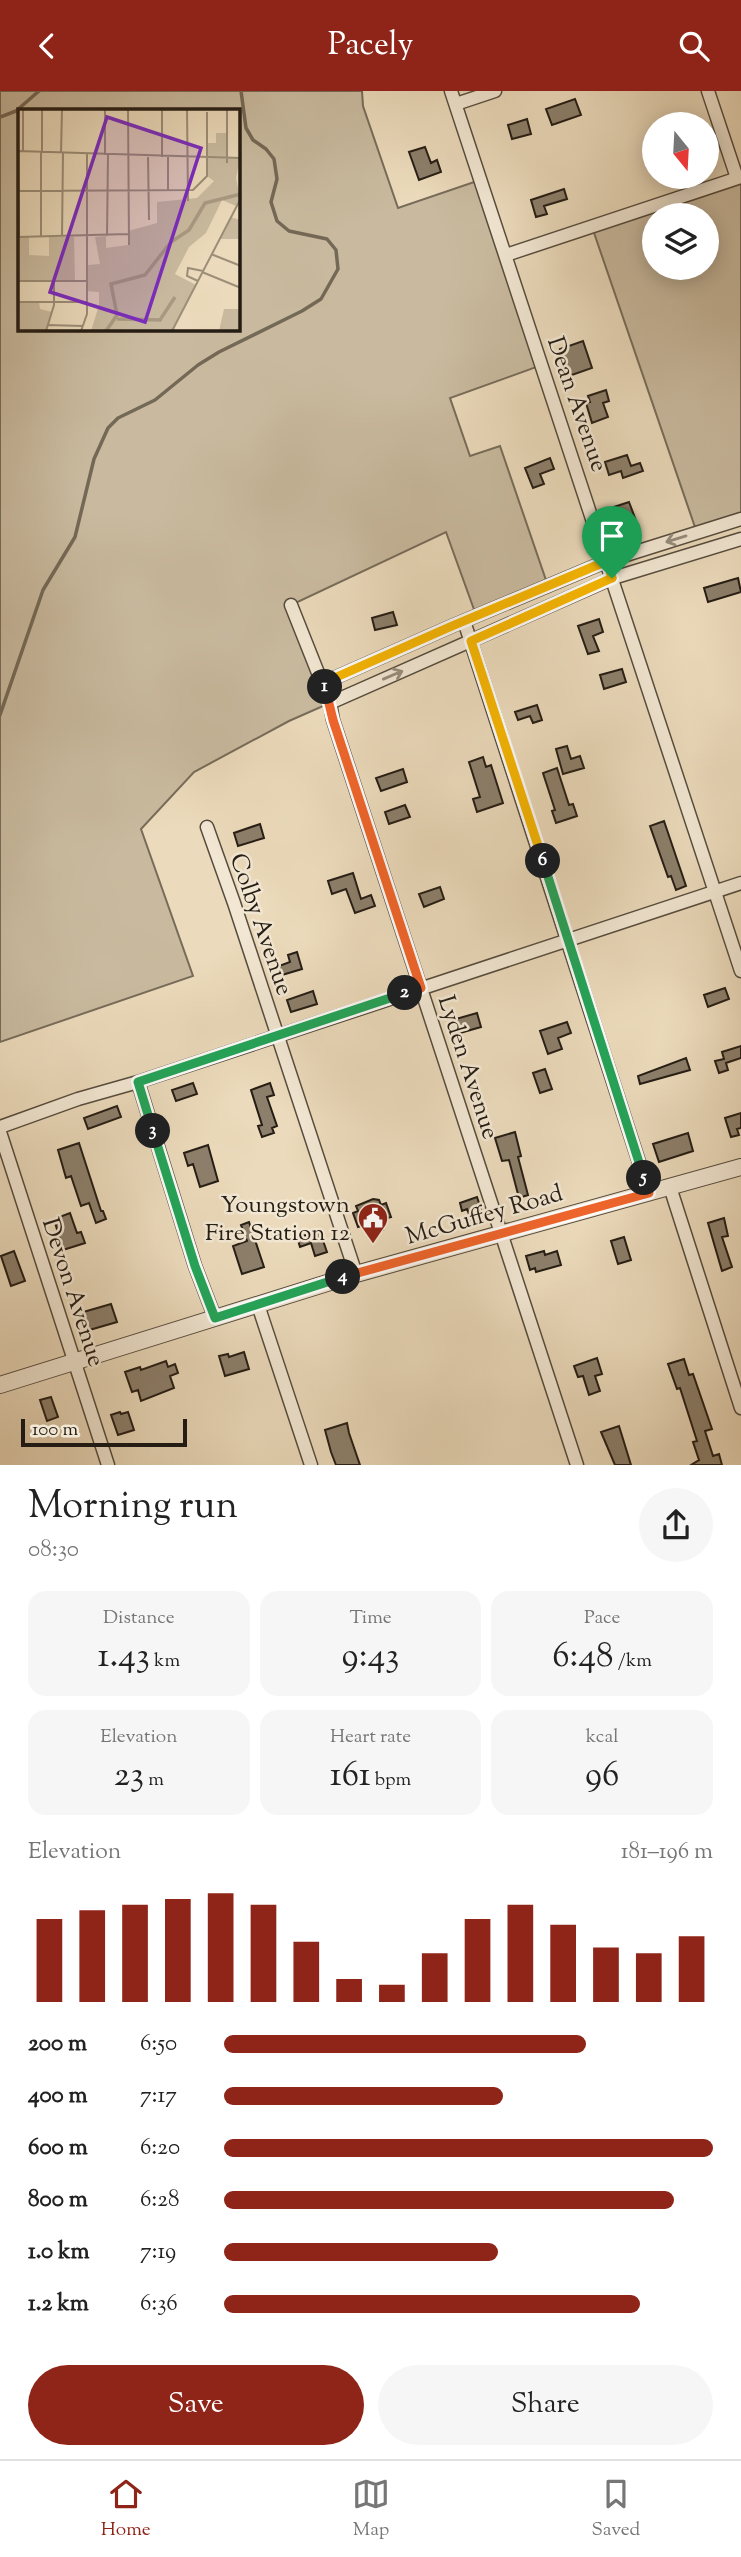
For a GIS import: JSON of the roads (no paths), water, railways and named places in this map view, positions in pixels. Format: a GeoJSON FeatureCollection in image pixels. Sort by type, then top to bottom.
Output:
{"type":"FeatureCollection","features":[{"type":"Feature","properties":{"kind":"street","name":"Dean Avenue"},"geometry":{"type":"LineString","coordinates":[[451,91],[741,971]]}},
{"type":"Feature","properties":{"kind":"street"},"geometry":{"type":"LineString","coordinates":[[456,104],[495,91]]}},
{"type":"Feature","properties":{"kind":"street"},"geometry":{"type":"LineString","coordinates":[[506,255],[739,178],[708,91]]}},
{"type":"Feature","properties":{"kind":"street"},"geometry":{"type":"LineString","coordinates":[[323,683],[607,561],[741,519]]}},
{"type":"Feature","properties":{"kind":"street"},"geometry":{"type":"LineString","coordinates":[[330,703],[612,578],[741,539]]}},
{"type":"Feature","properties":{"kind":"street","name":"Lyden Avenue"},"geometry":{"type":"LineString","coordinates":[[291,605],[330,703],[333,720],[577,1465]]}},
{"type":"Feature","properties":{"kind":"street"},"geometry":{"type":"LineString","coordinates":[[464,621],[649,1193]]}},
{"type":"Feature","properties":{"kind":"street","name":"Colby Avenue"},"geometry":{"type":"LineString","coordinates":[[207,827],[356,1273]]}},
{"type":"Feature","properties":{"kind":"street"},"geometry":{"type":"LineString","coordinates":[[0,1126],[741,883]]}},
{"type":"Feature","properties":{"kind":"street"},"geometry":{"type":"LineString","coordinates":[[138,1082],[195,1266],[215,1318]]}},
{"type":"Feature","properties":{"kind":"street","name":"Devon Avenue"},"geometry":{"type":"LineString","coordinates":[[0,1132],[108,1465]]}},
{"type":"Feature","properties":{"kind":"street","name":"McGuffey Road"},"geometry":{"type":"LineString","coordinates":[[0,1385],[356,1273],[741,1167]]}},
{"type":"Feature","properties":{"kind":"street"},"geometry":{"type":"LineString","coordinates":[[670,1187],[741,1408]]}},
{"type":"Feature","properties":{"kind":"street"},"geometry":{"type":"LineString","coordinates":[[258,1304],[311,1465]]}},
{"type":"Feature","properties":{"kind":"waterway"},"geometry":{"type":"LineString","coordinates":[[18,109],[39,91]]}},
{"type":"Feature","properties":{"kind":"waterway"},"geometry":{"type":"LineString","coordinates":[[0,715],[43,590],[75,537],[94,459],[108,428],[118,418],[155,400],[198,365],[219,352],[321,299],[338,269],[336,250],[327,239],[289,231],[277,221],[271,202],[277,179],[274,159],[253,140],[246,128],[241,91]]}},
{"type":"Feature","properties":{"kind":"waterway"},"geometry":{"type":"LineString","coordinates":[[0,117],[18,109]]}},
{"type":"Feature","properties":{"kind":"place","name":"Youngstown Fire Station 12"},"geometry":{"type":"Point","coordinates":[373,1245]}}]}
